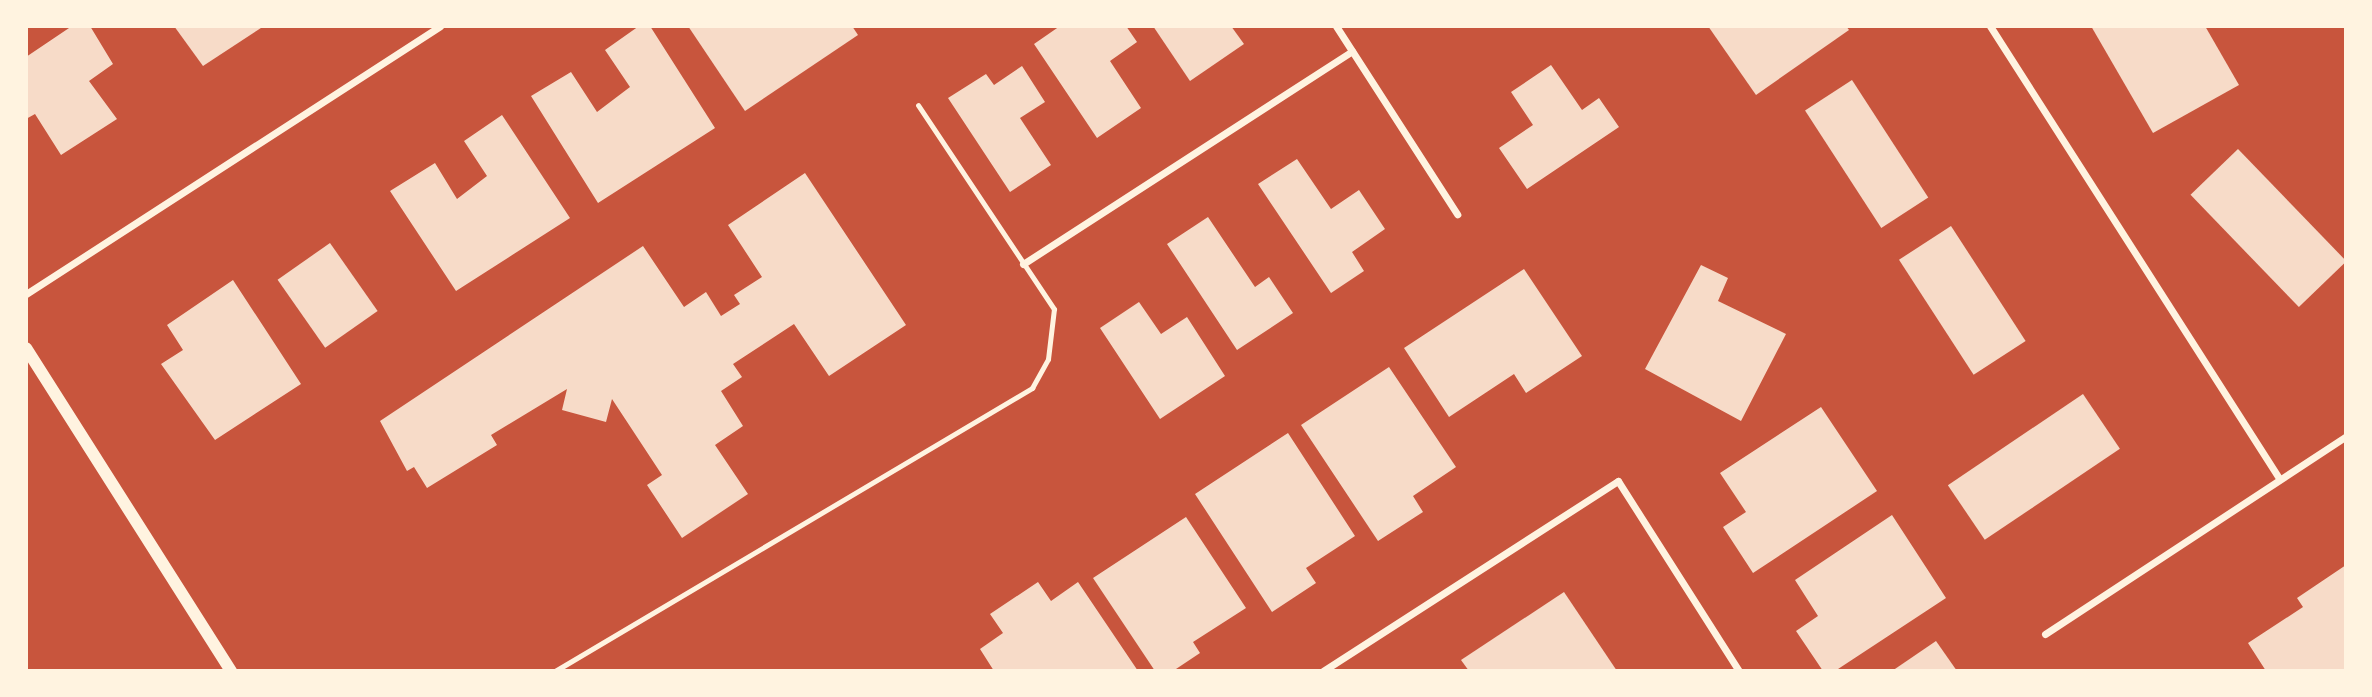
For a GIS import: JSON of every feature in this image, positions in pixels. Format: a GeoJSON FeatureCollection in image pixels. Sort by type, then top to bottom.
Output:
{"type":"FeatureCollection","features":[{"type":"Feature","properties":{"kind":"street"},"geometry":{"type":"LineString","coordinates":[[26,294],[440,26]]}},
{"type":"Feature","properties":{"kind":"street"},"geometry":{"type":"LineString","coordinates":[[1336,26],[1457,214]]}},
{"type":"Feature","properties":{"kind":"street"},"geometry":{"type":"LineString","coordinates":[[1990,26],[2279,478]]}},
{"type":"Feature","properties":{"kind":"street"},"geometry":{"type":"LineString","coordinates":[[1023,264],[1352,51]]}},
{"type":"Feature","properties":{"kind":"street"},"geometry":{"type":"LineString","coordinates":[[26,348],[231,671]]}},
{"type":"Feature","properties":{"kind":"street"},"geometry":{"type":"LineString","coordinates":[[2046,634],[2346,436]]}},
{"type":"Feature","properties":{"kind":"street"},"geometry":{"type":"LineString","coordinates":[[1324,671],[1618,481],[1740,671]]}},
{"type":"Feature","properties":{"kind":"lane"},"geometry":{"type":"LineString","coordinates":[[555,671],[1032,388],[1048,359],[1054,309],[918,105]]}},
{"type":"Feature","properties":{"kind":"building"},"geometry":{"type":"Polygon","coordinates":[[[72,26],[90,26],[113,64],[89,81],[117,119],[61,155],[35,114],[26,119],[26,57],[72,26]]]}},
{"type":"Feature","properties":{"kind":"building"},"geometry":{"type":"Polygon","coordinates":[[[174,26],[264,26],[203,66],[174,26]]]}},
{"type":"Feature","properties":{"kind":"building"},"geometry":{"type":"Polygon","coordinates":[[[639,26],[650,26],[715,128],[598,203],[531,96],[571,72],[597,112],[630,87],[605,50],[639,26]]]}},
{"type":"Feature","properties":{"kind":"building"},"geometry":{"type":"Polygon","coordinates":[[[688,26],[852,26],[858,35],[745,111],[688,26]]]}},
{"type":"Feature","properties":{"kind":"building"},"geometry":{"type":"Polygon","coordinates":[[[1060,26],[1126,26],[1137,42],[1110,61],[1141,108],[1097,138],[1034,44],[1060,26]]]}},
{"type":"Feature","properties":{"kind":"building"},"geometry":{"type":"Polygon","coordinates":[[[1153,26],[1231,26],[1244,44],[1190,81],[1153,26]]]}},
{"type":"Feature","properties":{"kind":"building"},"geometry":{"type":"Polygon","coordinates":[[[1708,26],[1846,26],[1849,30],[1756,95],[1708,26]]]}},
{"type":"Feature","properties":{"kind":"building"},"geometry":{"type":"Polygon","coordinates":[[[2091,26],[2205,26],[2239,85],[2153,133],[2091,26]]]}},
{"type":"Feature","properties":{"kind":"building"},"geometry":{"type":"Polygon","coordinates":[[[1551,65],[1582,110],[1599,98],[1619,127],[1527,189],[1499,148],[1533,125],[1511,92],[1551,65]]]}},
{"type":"Feature","properties":{"kind":"building"},"geometry":{"type":"Polygon","coordinates":[[[1022,66],[1045,102],[1020,118],[1051,165],[1010,192],[948,98],[986,74],[994,85],[1022,66]]]}},
{"type":"Feature","properties":{"kind":"building"},"geometry":{"type":"Polygon","coordinates":[[[1852,80],[1928,197],[1881,228],[1805,110],[1852,80]]]}},
{"type":"Feature","properties":{"kind":"building"},"geometry":{"type":"Polygon","coordinates":[[[502,115],[570,218],[456,291],[390,191],[435,163],[457,199],[487,176],[464,141],[502,115]]]}},
{"type":"Feature","properties":{"kind":"building"},"geometry":{"type":"Polygon","coordinates":[[[2238,149],[2346,261],[2299,307],[2191,195],[2238,149]]]}},
{"type":"Feature","properties":{"kind":"building"},"geometry":{"type":"Polygon","coordinates":[[[1297,159],[1331,209],[1359,190],[1385,229],[1352,252],[1364,271],[1331,293],[1258,184],[1297,159]]]}},
{"type":"Feature","properties":{"kind":"building"},"geometry":{"type":"Polygon","coordinates":[[[805,173],[906,325],[829,376],[794,324],[733,364],[742,377],[721,391],[743,426],[715,445],[748,494],[682,538],[647,485],[662,475],[612,399],[606,422],[562,410],[567,389],[491,435],[497,445],[427,488],[414,467],[407,471],[380,421],[643,246],[684,307],[706,292],[721,316],[740,304],[734,295],[762,277],[728,225],[805,173]]]}},
{"type":"Feature","properties":{"kind":"building"},"geometry":{"type":"Polygon","coordinates":[[[1208,217],[1255,287],[1269,277],[1293,313],[1237,350],[1167,244],[1208,217]]]}},
{"type":"Feature","properties":{"kind":"building"},"geometry":{"type":"Polygon","coordinates":[[[1951,226],[2026,341],[1974,375],[1899,260],[1951,226]]]}},
{"type":"Feature","properties":{"kind":"building"},"geometry":{"type":"Polygon","coordinates":[[[330,243],[378,311],[325,348],[278,280],[330,243]]]}},
{"type":"Feature","properties":{"kind":"building"},"geometry":{"type":"Polygon","coordinates":[[[1701,265],[1728,278],[1718,301],[1786,334],[1741,421],[1645,369],[1701,265]]]}},
{"type":"Feature","properties":{"kind":"building"},"geometry":{"type":"Polygon","coordinates":[[[1524,269],[1582,356],[1526,393],[1514,374],[1449,417],[1404,348],[1524,269]]]}},
{"type":"Feature","properties":{"kind":"building"},"geometry":{"type":"Polygon","coordinates":[[[233,280],[301,384],[215,440],[161,364],[183,350],[167,325],[233,280]]]}},
{"type":"Feature","properties":{"kind":"building"},"geometry":{"type":"Polygon","coordinates":[[[1139,302],[1161,334],[1187,317],[1225,376],[1160,419],[1100,328],[1139,302]]]}},
{"type":"Feature","properties":{"kind":"building"},"geometry":{"type":"Polygon","coordinates":[[[1389,367],[1456,467],[1413,496],[1423,512],[1378,541],[1301,425],[1389,367]]]}},
{"type":"Feature","properties":{"kind":"building"},"geometry":{"type":"Polygon","coordinates":[[[2083,394],[2120,449],[1985,540],[1948,485],[2083,394]]]}},
{"type":"Feature","properties":{"kind":"building"},"geometry":{"type":"Polygon","coordinates":[[[1821,407],[1877,491],[1753,573],[1723,527],[1746,512],[1720,473],[1821,407]]]}},
{"type":"Feature","properties":{"kind":"building"},"geometry":{"type":"Polygon","coordinates":[[[1288,433],[1355,536],[1306,568],[1316,583],[1272,612],[1195,494],[1288,433]]]}},
{"type":"Feature","properties":{"kind":"building"},"geometry":{"type":"Polygon","coordinates":[[[1892,515],[1946,598],[1835,671],[1823,671],[1796,631],[1818,616],[1795,580],[1892,515]]]}},
{"type":"Feature","properties":{"kind":"building"},"geometry":{"type":"Polygon","coordinates":[[[1186,517],[1246,608],[1193,642],[1200,653],[1173,671],[1155,671],[1093,578],[1186,517]]]}},
{"type":"Feature","properties":{"kind":"building"},"geometry":{"type":"Polygon","coordinates":[[[2346,565],[2346,671],[2266,671],[2248,643],[2303,607],[2297,598],[2346,565]]]}},
{"type":"Feature","properties":{"kind":"building"},"geometry":{"type":"Polygon","coordinates":[[[1038,582],[1051,601],[1078,582],[1138,671],[994,671],[980,649],[1003,633],[990,614],[1038,582]]]}},
{"type":"Feature","properties":{"kind":"building"},"geometry":{"type":"Polygon","coordinates":[[[1564,592],[1617,671],[1469,671],[1461,660],[1564,592]]]}},
{"type":"Feature","properties":{"kind":"building"},"geometry":{"type":"Polygon","coordinates":[[[1936,641],[1957,671],[1892,671],[1936,641]]]}}]}
